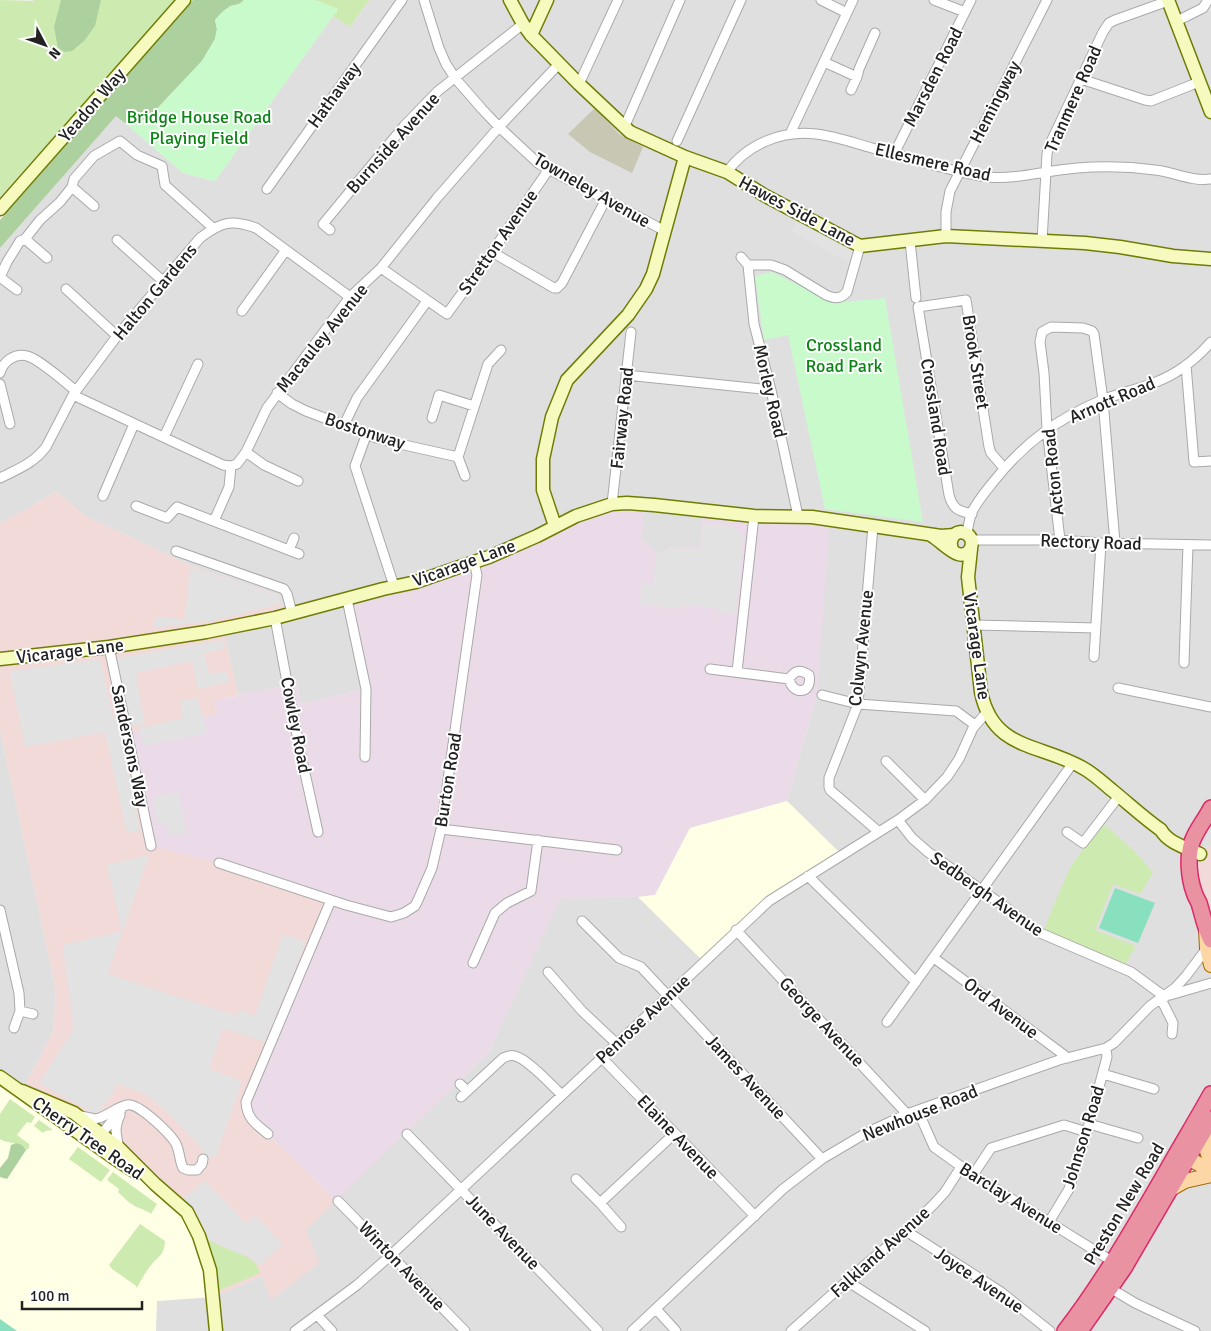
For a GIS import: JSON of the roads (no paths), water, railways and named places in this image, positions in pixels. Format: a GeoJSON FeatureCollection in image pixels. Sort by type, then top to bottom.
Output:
{"type":"FeatureCollection","features":[{"type":"Feature","properties":{"kind":"highway"},"geometry":{"type":"LineString","coordinates":[[1208,814],[1195,833],[1196,848],[1191,879],[1208,939]]}},
{"type":"Feature","properties":{"kind":"highway","name":"Preston New Road"},"geometry":{"type":"LineString","coordinates":[[1080,1331],[1110,1288],[1118,1265],[1182,1155],[1211,1094]]}},
{"type":"Feature","properties":{"kind":"highway","name":"Preston New Road"},"geometry":{"type":"LineString","coordinates":[[1065,1331],[1118,1265],[1169,1190],[1182,1155],[1210,1121]]}},
{"type":"Feature","properties":{"kind":"main road"},"geometry":{"type":"LineString","coordinates":[[1208,939],[1211,965]]}},
{"type":"Feature","properties":{"kind":"main road"},"geometry":{"type":"LineString","coordinates":[[1210,1121],[1206,1148],[1211,1163]]}},
{"type":"Feature","properties":{"kind":"main road"},"geometry":{"type":"LineString","coordinates":[[1182,1155],[1211,1171]]}},
{"type":"Feature","properties":{"kind":"main road"},"geometry":{"type":"LineString","coordinates":[[1169,1190],[1185,1181],[1211,1175]]}},
{"type":"Feature","properties":{"kind":"street","name":"Yeadon Way"},"geometry":{"type":"LineString","coordinates":[[0,209],[184,0]]}},
{"type":"Feature","properties":{"kind":"street","name":"Hathaway"},"geometry":{"type":"LineString","coordinates":[[267,189],[402,0]]}},
{"type":"Feature","properties":{"kind":"street","name":"Towneley Avenue"},"geometry":{"type":"LineString","coordinates":[[424,0],[446,64],[455,78],[498,126],[549,170],[665,231]]}},
{"type":"Feature","properties":{"kind":"street","name":"Hawes Side Lane"},"geometry":{"type":"LineString","coordinates":[[510,0],[522,24],[531,35],[624,128],[685,157],[727,172],[764,195],[860,246],[946,236],[1085,243],[1173,256],[1211,259]]}},
{"type":"Feature","properties":{"kind":"street"},"geometry":{"type":"LineString","coordinates":[[531,35],[547,0]]}},
{"type":"Feature","properties":{"kind":"street"},"geometry":{"type":"LineString","coordinates":[[579,84],[618,0]]}},
{"type":"Feature","properties":{"kind":"street"},"geometry":{"type":"LineString","coordinates":[[624,128],[680,0]]}},
{"type":"Feature","properties":{"kind":"street"},"geometry":{"type":"LineString","coordinates":[[677,141],[741,0]]}},
{"type":"Feature","properties":{"kind":"street"},"geometry":{"type":"LineString","coordinates":[[821,0],[847,13]]}},
{"type":"Feature","properties":{"kind":"street"},"geometry":{"type":"LineString","coordinates":[[790,134],[853,0]]}},
{"type":"Feature","properties":{"kind":"street"},"geometry":{"type":"LineString","coordinates":[[934,0],[965,12]]}},
{"type":"Feature","properties":{"kind":"street","name":"Marsden Road"},"geometry":{"type":"LineString","coordinates":[[894,154],[972,0]]}},
{"type":"Feature","properties":{"kind":"street","name":"Hemingway"},"geometry":{"type":"LineString","coordinates":[[946,236],[946,212],[950,191],[1047,0]]}},
{"type":"Feature","properties":{"kind":"street"},"geometry":{"type":"LineString","coordinates":[[1177,21],[1202,8],[1208,0]]}},
{"type":"Feature","properties":{"kind":"street"},"geometry":{"type":"LineString","coordinates":[[1168,1],[1210,108]]}},
{"type":"Feature","properties":{"kind":"street","name":"Tranmere Road"},"geometry":{"type":"LineString","coordinates":[[1042,241],[1047,154],[1103,32],[1115,20],[1168,1]]}},
{"type":"Feature","properties":{"kind":"street","name":"Burnside Avenue"},"geometry":{"type":"LineString","coordinates":[[330,230],[323,224],[404,126],[438,91],[522,24]]}},
{"type":"Feature","properties":{"kind":"street"},"geometry":{"type":"LineString","coordinates":[[851,90],[875,34]]}},
{"type":"Feature","properties":{"kind":"street"},"geometry":{"type":"LineString","coordinates":[[824,62],[857,77]]}},
{"type":"Feature","properties":{"kind":"street","name":"Macauley Avenue"},"geometry":{"type":"LineString","coordinates":[[231,466],[237,464],[246,452],[262,417],[277,393],[350,297],[381,268],[498,126],[559,64]]}},
{"type":"Feature","properties":{"kind":"street"},"geometry":{"type":"LineString","coordinates":[[1081,79],[1145,100],[1156,99],[1199,82]]}},
{"type":"Feature","properties":{"kind":"street","name":"Ellesmere Road"},"geometry":{"type":"LineString","coordinates":[[727,172],[742,155],[752,148],[775,138],[802,133],[817,134],[960,172],[991,178],[1115,166],[1157,170],[1198,180],[1211,179]]}},
{"type":"Feature","properties":{"kind":"street"},"geometry":{"type":"LineString","coordinates":[[17,290],[0,277],[20,241],[25,239],[40,220],[60,202],[72,187],[74,179],[94,156],[120,141],[137,155],[162,166],[165,184],[213,228],[228,223],[242,223],[256,228],[350,297]]}},
{"type":"Feature","properties":{"kind":"street"},"geometry":{"type":"LineString","coordinates":[[555,526],[543,490],[543,459],[552,417],[567,380],[628,315],[646,289],[653,274],[685,157]]}},
{"type":"Feature","properties":{"kind":"street","name":"Stretton Avenue"},"geometry":{"type":"LineString","coordinates":[[427,301],[446,314],[549,170]]}},
{"type":"Feature","properties":{"kind":"street"},"geometry":{"type":"LineString","coordinates":[[72,187],[94,206]]}},
{"type":"Feature","properties":{"kind":"street"},"geometry":{"type":"LineString","coordinates":[[492,252],[557,288],[562,283],[606,199]]}},
{"type":"Feature","properties":{"kind":"street","name":"Halton Gardens"},"geometry":{"type":"LineString","coordinates":[[0,478],[32,462],[41,454],[74,393],[117,336],[200,238],[213,228]]}},
{"type":"Feature","properties":{"kind":"street"},"geometry":{"type":"LineString","coordinates":[[25,239],[47,258]]}},
{"type":"Feature","properties":{"kind":"street"},"geometry":{"type":"LineString","coordinates":[[117,240],[164,282]]}},
{"type":"Feature","properties":{"kind":"street","name":"Crossland Road"},"geometry":{"type":"LineString","coordinates":[[910,241],[917,303],[944,473],[951,503],[962,512],[972,514]]}},
{"type":"Feature","properties":{"kind":"street"},"geometry":{"type":"LineString","coordinates":[[741,257],[748,265],[771,265],[785,270],[826,295],[832,298],[839,298],[843,297],[847,292],[860,246]]}},
{"type":"Feature","properties":{"kind":"street"},"geometry":{"type":"LineString","coordinates":[[242,311],[286,250]]}},
{"type":"Feature","properties":{"kind":"street","name":"Morley Road"},"geometry":{"type":"LineString","coordinates":[[748,265],[754,324],[771,390],[798,516]]}},
{"type":"Feature","properties":{"kind":"street"},"geometry":{"type":"LineString","coordinates":[[344,425],[357,398],[427,301],[381,268]]}},
{"type":"Feature","properties":{"kind":"street"},"geometry":{"type":"LineString","coordinates":[[66,289],[117,336]]}},
{"type":"Feature","properties":{"kind":"street","name":"Brook Street"},"geometry":{"type":"LineString","coordinates":[[917,303],[966,300],[989,447],[991,453],[1004,468]]}},
{"type":"Feature","properties":{"kind":"street","name":"Acton Road"},"geometry":{"type":"LineString","coordinates":[[1060,540],[1040,338],[1042,332],[1051,327],[1083,328],[1092,331],[1094,334],[1103,400]]}},
{"type":"Feature","properties":{"kind":"street","name":"Fairway Road"},"geometry":{"type":"LineString","coordinates":[[612,504],[631,332]]}},
{"type":"Feature","properties":{"kind":"street","name":"Arnott Road"},"geometry":{"type":"LineString","coordinates":[[966,539],[972,514],[979,500],[1004,468],[1032,440],[1086,407],[1157,382],[1172,374],[1186,365],[1211,342]]}},
{"type":"Feature","properties":{"kind":"street"},"geometry":{"type":"LineString","coordinates":[[465,476],[458,457],[488,364],[501,350]]}},
{"type":"Feature","properties":{"kind":"street"},"geometry":{"type":"LineString","coordinates":[[0,373],[10,358],[26,356],[34,359],[74,393],[134,424],[224,465],[231,466],[229,487],[214,521]]}},
{"type":"Feature","properties":{"kind":"street"},"geometry":{"type":"LineString","coordinates":[[164,437],[198,364]]}},
{"type":"Feature","properties":{"kind":"street"},"geometry":{"type":"LineString","coordinates":[[1186,365],[1194,462],[1211,461]]}},
{"type":"Feature","properties":{"kind":"street"},"geometry":{"type":"LineString","coordinates":[[626,375],[771,390]]}},
{"type":"Feature","properties":{"kind":"street"},"geometry":{"type":"LineString","coordinates":[[0,384],[12,413],[10,424]]}},
{"type":"Feature","properties":{"kind":"street","name":"Bostonway"},"geometry":{"type":"LineString","coordinates":[[277,393],[306,411],[391,442],[458,457]]}},
{"type":"Feature","properties":{"kind":"street"},"geometry":{"type":"LineString","coordinates":[[432,418],[438,396],[474,406]]}},
{"type":"Feature","properties":{"kind":"street"},"geometry":{"type":"LineString","coordinates":[[1103,400],[1115,543]]}},
{"type":"Feature","properties":{"kind":"street"},"geometry":{"type":"LineString","coordinates":[[103,496],[134,424]]}},
{"type":"Feature","properties":{"kind":"street"},"geometry":{"type":"LineString","coordinates":[[366,433],[355,466],[394,586]]}},
{"type":"Feature","properties":{"kind":"street"},"geometry":{"type":"LineString","coordinates":[[246,452],[264,466],[298,481]]}},
{"type":"Feature","properties":{"kind":"street","name":"Vicarage Lane"},"geometry":{"type":"LineString","coordinates":[[0,659],[108,647],[206,632],[275,618],[347,600],[394,586],[416,582],[474,562],[537,536],[576,516],[612,504],[654,505],[754,516],[812,517],[966,539],[968,576],[981,692],[987,712],[999,729],[1007,736],[1028,746],[1081,767],[1094,775],[1161,830],[1164,836],[1196,848]]}},
{"type":"Feature","properties":{"kind":"street"},"geometry":{"type":"LineString","coordinates":[[136,506],[166,518],[177,507],[299,554]]}},
{"type":"Feature","properties":{"kind":"street"},"geometry":{"type":"LineString","coordinates":[[737,672],[754,516]]}},
{"type":"Feature","properties":{"kind":"street","name":"Colwyn Avenue"},"geometry":{"type":"LineString","coordinates":[[873,526],[858,704],[829,778],[829,787],[830,790],[879,832]]}},
{"type":"Feature","properties":{"kind":"street","name":"Vicarage Lane"},"geometry":{"type":"LineString","coordinates":[[925,533],[940,540],[954,552],[968,576]]}},
{"type":"Feature","properties":{"kind":"street"},"geometry":{"type":"LineString","coordinates":[[289,550],[294,538]]}},
{"type":"Feature","properties":{"kind":"street"},"geometry":{"type":"LineString","coordinates":[[966,539],[969,552],[963,555],[954,552],[950,541],[966,539]]}},
{"type":"Feature","properties":{"kind":"street","name":"Rectory Road"},"geometry":{"type":"LineString","coordinates":[[966,539],[1211,545]]}},
{"type":"Feature","properties":{"kind":"street"},"geometry":{"type":"LineString","coordinates":[[1094,657],[1101,543]]}},
{"type":"Feature","properties":{"kind":"street"},"geometry":{"type":"LineString","coordinates":[[1184,663],[1188,545]]}},
{"type":"Feature","properties":{"kind":"street"},"geometry":{"type":"LineString","coordinates":[[176,551],[284,589],[288,594],[292,613]]}},
{"type":"Feature","properties":{"kind":"street","name":"Burton Road"},"geometry":{"type":"LineString","coordinates":[[219,863],[331,900],[391,917],[404,914],[415,906],[432,868],[441,829],[477,575],[474,562]]}},
{"type":"Feature","properties":{"kind":"street"},"geometry":{"type":"LineString","coordinates":[[347,600],[366,689],[365,757]]}},
{"type":"Feature","properties":{"kind":"street","name":"Cowley Road"},"geometry":{"type":"LineString","coordinates":[[275,618],[299,746],[318,832]]}},
{"type":"Feature","properties":{"kind":"street"},"geometry":{"type":"LineString","coordinates":[[974,625],[1096,628]]}},
{"type":"Feature","properties":{"kind":"street","name":"Sandersons Way"},"geometry":{"type":"LineString","coordinates":[[108,647],[150,846]]}},
{"type":"Feature","properties":{"kind":"street"},"geometry":{"type":"LineString","coordinates":[[710,669],[790,679]]}},
{"type":"Feature","properties":{"kind":"street"},"geometry":{"type":"LineString","coordinates":[[1118,688],[1211,706]]}},
{"type":"Feature","properties":{"kind":"street"},"geometry":{"type":"LineString","coordinates":[[822,695],[858,704],[956,711],[975,725]]}},
{"type":"Feature","properties":{"kind":"street","name":"Penrose Avenue"},"geometry":{"type":"LineString","coordinates":[[295,1331],[357,1285],[392,1255],[769,900],[898,820],[925,800],[942,783],[957,763],[975,725],[987,712]]}},
{"type":"Feature","properties":{"kind":"street"},"geometry":{"type":"LineString","coordinates":[[886,760],[925,800]]}},
{"type":"Feature","properties":{"kind":"street"},"geometry":{"type":"LineString","coordinates":[[887,1022],[1073,763]]}},
{"type":"Feature","properties":{"kind":"street"},"geometry":{"type":"LineString","coordinates":[[1067,832],[1083,843],[1119,796]]}},
{"type":"Feature","properties":{"kind":"street","name":"Sedbergh Avenue"},"geometry":{"type":"LineString","coordinates":[[898,820],[912,838],[928,852],[1038,932],[1131,972],[1163,998]]}},
{"type":"Feature","properties":{"kind":"street"},"geometry":{"type":"LineString","coordinates":[[441,829],[617,850]]}},
{"type":"Feature","properties":{"kind":"street"},"geometry":{"type":"LineString","coordinates":[[473,964],[494,913],[507,903],[531,891],[538,840]]}},
{"type":"Feature","properties":{"kind":"street"},"geometry":{"type":"LineString","coordinates":[[808,876],[916,982]]}},
{"type":"Feature","properties":{"kind":"street"},"geometry":{"type":"LineString","coordinates":[[268,1134],[252,1121],[248,1115],[246,1102],[331,900]]}},
{"type":"Feature","properties":{"kind":"street"},"geometry":{"type":"LineString","coordinates":[[0,910],[4,946],[19,993],[20,1011],[14,1028]]}},
{"type":"Feature","properties":{"kind":"street","name":"James Avenue"},"geometry":{"type":"LineString","coordinates":[[582,921],[618,958],[641,967],[822,1159]]}},
{"type":"Feature","properties":{"kind":"street","name":"George Avenue"},"geometry":{"type":"LineString","coordinates":[[736,930],[907,1114]]}},
{"type":"Feature","properties":{"kind":"street","name":"Newhouse Road"},"geometry":{"type":"LineString","coordinates":[[632,1331],[783,1188],[822,1159],[866,1133],[907,1114],[1068,1058],[1106,1048],[1114,1043],[1140,1016],[1175,988],[1186,976],[1208,939]]}},
{"type":"Feature","properties":{"kind":"street","name":"Ord Avenue"},"geometry":{"type":"LineString","coordinates":[[934,958],[1068,1058]]}},
{"type":"Feature","properties":{"kind":"street"},"geometry":{"type":"LineString","coordinates":[[548,972],[582,1010],[617,1044]]}},
{"type":"Feature","properties":{"kind":"street","name":"Newhouse Road"},"geometry":{"type":"LineString","coordinates":[[1163,998],[1211,983]]}},
{"type":"Feature","properties":{"kind":"street"},"geometry":{"type":"LineString","coordinates":[[1163,998],[1173,1023],[1172,1034]]}},
{"type":"Feature","properties":{"kind":"street"},"geometry":{"type":"LineString","coordinates":[[20,1011],[33,1014]]}},
{"type":"Feature","properties":{"kind":"street","name":"Johnson Road"},"geometry":{"type":"LineString","coordinates":[[1049,1222],[1069,1189],[1103,1074],[1107,1057],[1106,1048]]}},
{"type":"Feature","properties":{"kind":"street"},"geometry":{"type":"LineString","coordinates":[[460,1084],[464,1094],[503,1058],[515,1056],[521,1058],[562,1095]]}},
{"type":"Feature","properties":{"kind":"street","name":"Elaine Avenue"},"geometry":{"type":"LineString","coordinates":[[602,1058],[754,1216]]}},
{"type":"Feature","properties":{"kind":"street"},"geometry":{"type":"LineString","coordinates":[[1103,1074],[1154,1089]]}},
{"type":"Feature","properties":{"kind":"street","name":"Cherry Tree Road"},"geometry":{"type":"LineString","coordinates":[[0,1077],[96,1137],[120,1148],[155,1184],[187,1212],[199,1236],[210,1270],[216,1331]]}},
{"type":"Feature","properties":{"kind":"street","name":"Cherry Tree Road"},"geometry":{"type":"LineString","coordinates":[[22,1092],[74,1114],[114,1158],[155,1184]]}},
{"type":"Feature","properties":{"kind":"street"},"geometry":{"type":"LineString","coordinates":[[74,1114],[95,1119],[104,1117],[125,1106],[133,1105],[168,1133],[176,1144],[183,1168],[197,1170],[203,1159]]}},
{"type":"Feature","properties":{"kind":"street"},"geometry":{"type":"LineString","coordinates":[[96,1137],[125,1106]]}},
{"type":"Feature","properties":{"kind":"street"},"geometry":{"type":"LineString","coordinates":[[120,1148],[116,1136],[116,1123],[125,1106]]}},
{"type":"Feature","properties":{"kind":"street"},"geometry":{"type":"LineString","coordinates":[[96,1137],[115,1110]]}},
{"type":"Feature","properties":{"kind":"street","name":"Barclay Avenue"},"geometry":{"type":"LineString","coordinates":[[918,1111],[934,1147],[973,1175],[1118,1265]]}},
{"type":"Feature","properties":{"kind":"street"},"geometry":{"type":"LineString","coordinates":[[973,1175],[992,1148],[1064,1125],[1138,1138]]}},
{"type":"Feature","properties":{"kind":"street","name":"June Avenue"},"geometry":{"type":"LineString","coordinates":[[407,1134],[598,1331]]}},
{"type":"Feature","properties":{"kind":"street"},"geometry":{"type":"LineString","coordinates":[[600,1204],[674,1134]]}},
{"type":"Feature","properties":{"kind":"street","name":"Falkland Avenue"},"geometry":{"type":"LineString","coordinates":[[791,1331],[906,1231],[939,1199],[961,1167]]}},
{"type":"Feature","properties":{"kind":"street"},"geometry":{"type":"LineString","coordinates":[[576,1179],[621,1227]]}},
{"type":"Feature","properties":{"kind":"street","name":"Winton Avenue"},"geometry":{"type":"LineString","coordinates":[[338,1201],[465,1331]]}},
{"type":"Feature","properties":{"kind":"street","name":"Joyce Avenue"},"geometry":{"type":"LineString","coordinates":[[906,1231],[1002,1292],[1050,1331]]}},
{"type":"Feature","properties":{"kind":"street"},"geometry":{"type":"LineString","coordinates":[[847,1281],[925,1331]]}},
{"type":"Feature","properties":{"kind":"street"},"geometry":{"type":"LineString","coordinates":[[1110,1288],[1135,1303],[1195,1331]]}},
{"type":"Feature","properties":{"kind":"street"},"geometry":{"type":"LineString","coordinates":[[656,1308],[676,1331]]}},
{"type":"Feature","properties":{"kind":"street"},"geometry":{"type":"LineString","coordinates":[[318,1315],[332,1331]]}},
{"type":"Feature","properties":{"kind":"park label","name":"Bridge House Road Playing Field"},"geometry":{"type":"Point","coordinates":[199,127]}},
{"type":"Feature","properties":{"kind":"park label","name":"Crossland Road Park"},"geometry":{"type":"Point","coordinates":[844,355]}}]}
